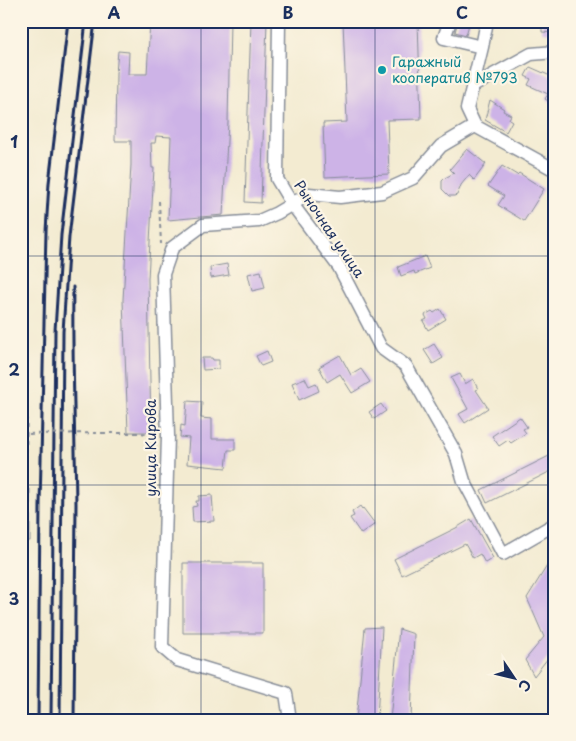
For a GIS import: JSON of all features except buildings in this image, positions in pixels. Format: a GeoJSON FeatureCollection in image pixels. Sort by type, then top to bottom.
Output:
{"type":"FeatureCollection","features":[{"type":"Feature","properties":{"kind":"street","name":"Рыночная улица"},"geometry":{"type":"LineString","coordinates":[[278,21],[277,179],[292,204],[340,267],[381,348],[406,366],[456,454],[464,481],[503,554],[555,524]]}},
{"type":"Feature","properties":{"kind":"street"},"geometry":{"type":"LineString","coordinates":[[450,21],[444,38],[482,47]]}},
{"type":"Feature","properties":{"kind":"street"},"geometry":{"type":"LineString","coordinates":[[487,21],[467,110],[475,126],[555,170]]}},
{"type":"Feature","properties":{"kind":"street"},"geometry":{"type":"LineString","coordinates":[[473,86],[531,54],[555,52]]}},
{"type":"Feature","properties":{"kind":"street","name":"улица Кирова"},"geometry":{"type":"LineString","coordinates":[[290,720],[286,694],[177,660],[162,647],[168,436],[163,274],[172,248],[203,224],[259,221],[277,213],[309,194],[340,197],[382,192],[413,178],[441,146],[475,126]]}},
{"type":"Feature","properties":{"kind":"path"},"geometry":{"type":"LineString","coordinates":[[159,200],[161,246]]}},
{"type":"Feature","properties":{"kind":"path"},"geometry":{"type":"LineString","coordinates":[[26,460],[28,406]]}},
{"type":"Feature","properties":{"kind":"path"},"geometry":{"type":"LineString","coordinates":[[21,434],[140,432],[168,436]]}},
{"type":"Feature","properties":{"kind":"railway"},"geometry":{"type":"LineString","coordinates":[[38,720],[40,506],[46,231],[49,183],[68,21]]}},
{"type":"Feature","properties":{"kind":"railway"},"geometry":{"type":"LineString","coordinates":[[51,720],[55,331],[61,235],[86,21]]}},
{"type":"Feature","properties":{"kind":"railway"},"geometry":{"type":"LineString","coordinates":[[60,720],[63,332],[69,237],[95,21]]}},
{"type":"Feature","properties":{"kind":"railway"},"geometry":{"type":"LineString","coordinates":[[21,265],[23,251]]}},
{"type":"Feature","properties":{"kind":"railway"},"geometry":{"type":"LineString","coordinates":[[73,287],[76,504],[74,720]]}},
{"type":"Feature","properties":{"kind":"place","name":"Гаражный кооператив №793"},"geometry":{"type":"Point","coordinates":[382,70]}}]}
